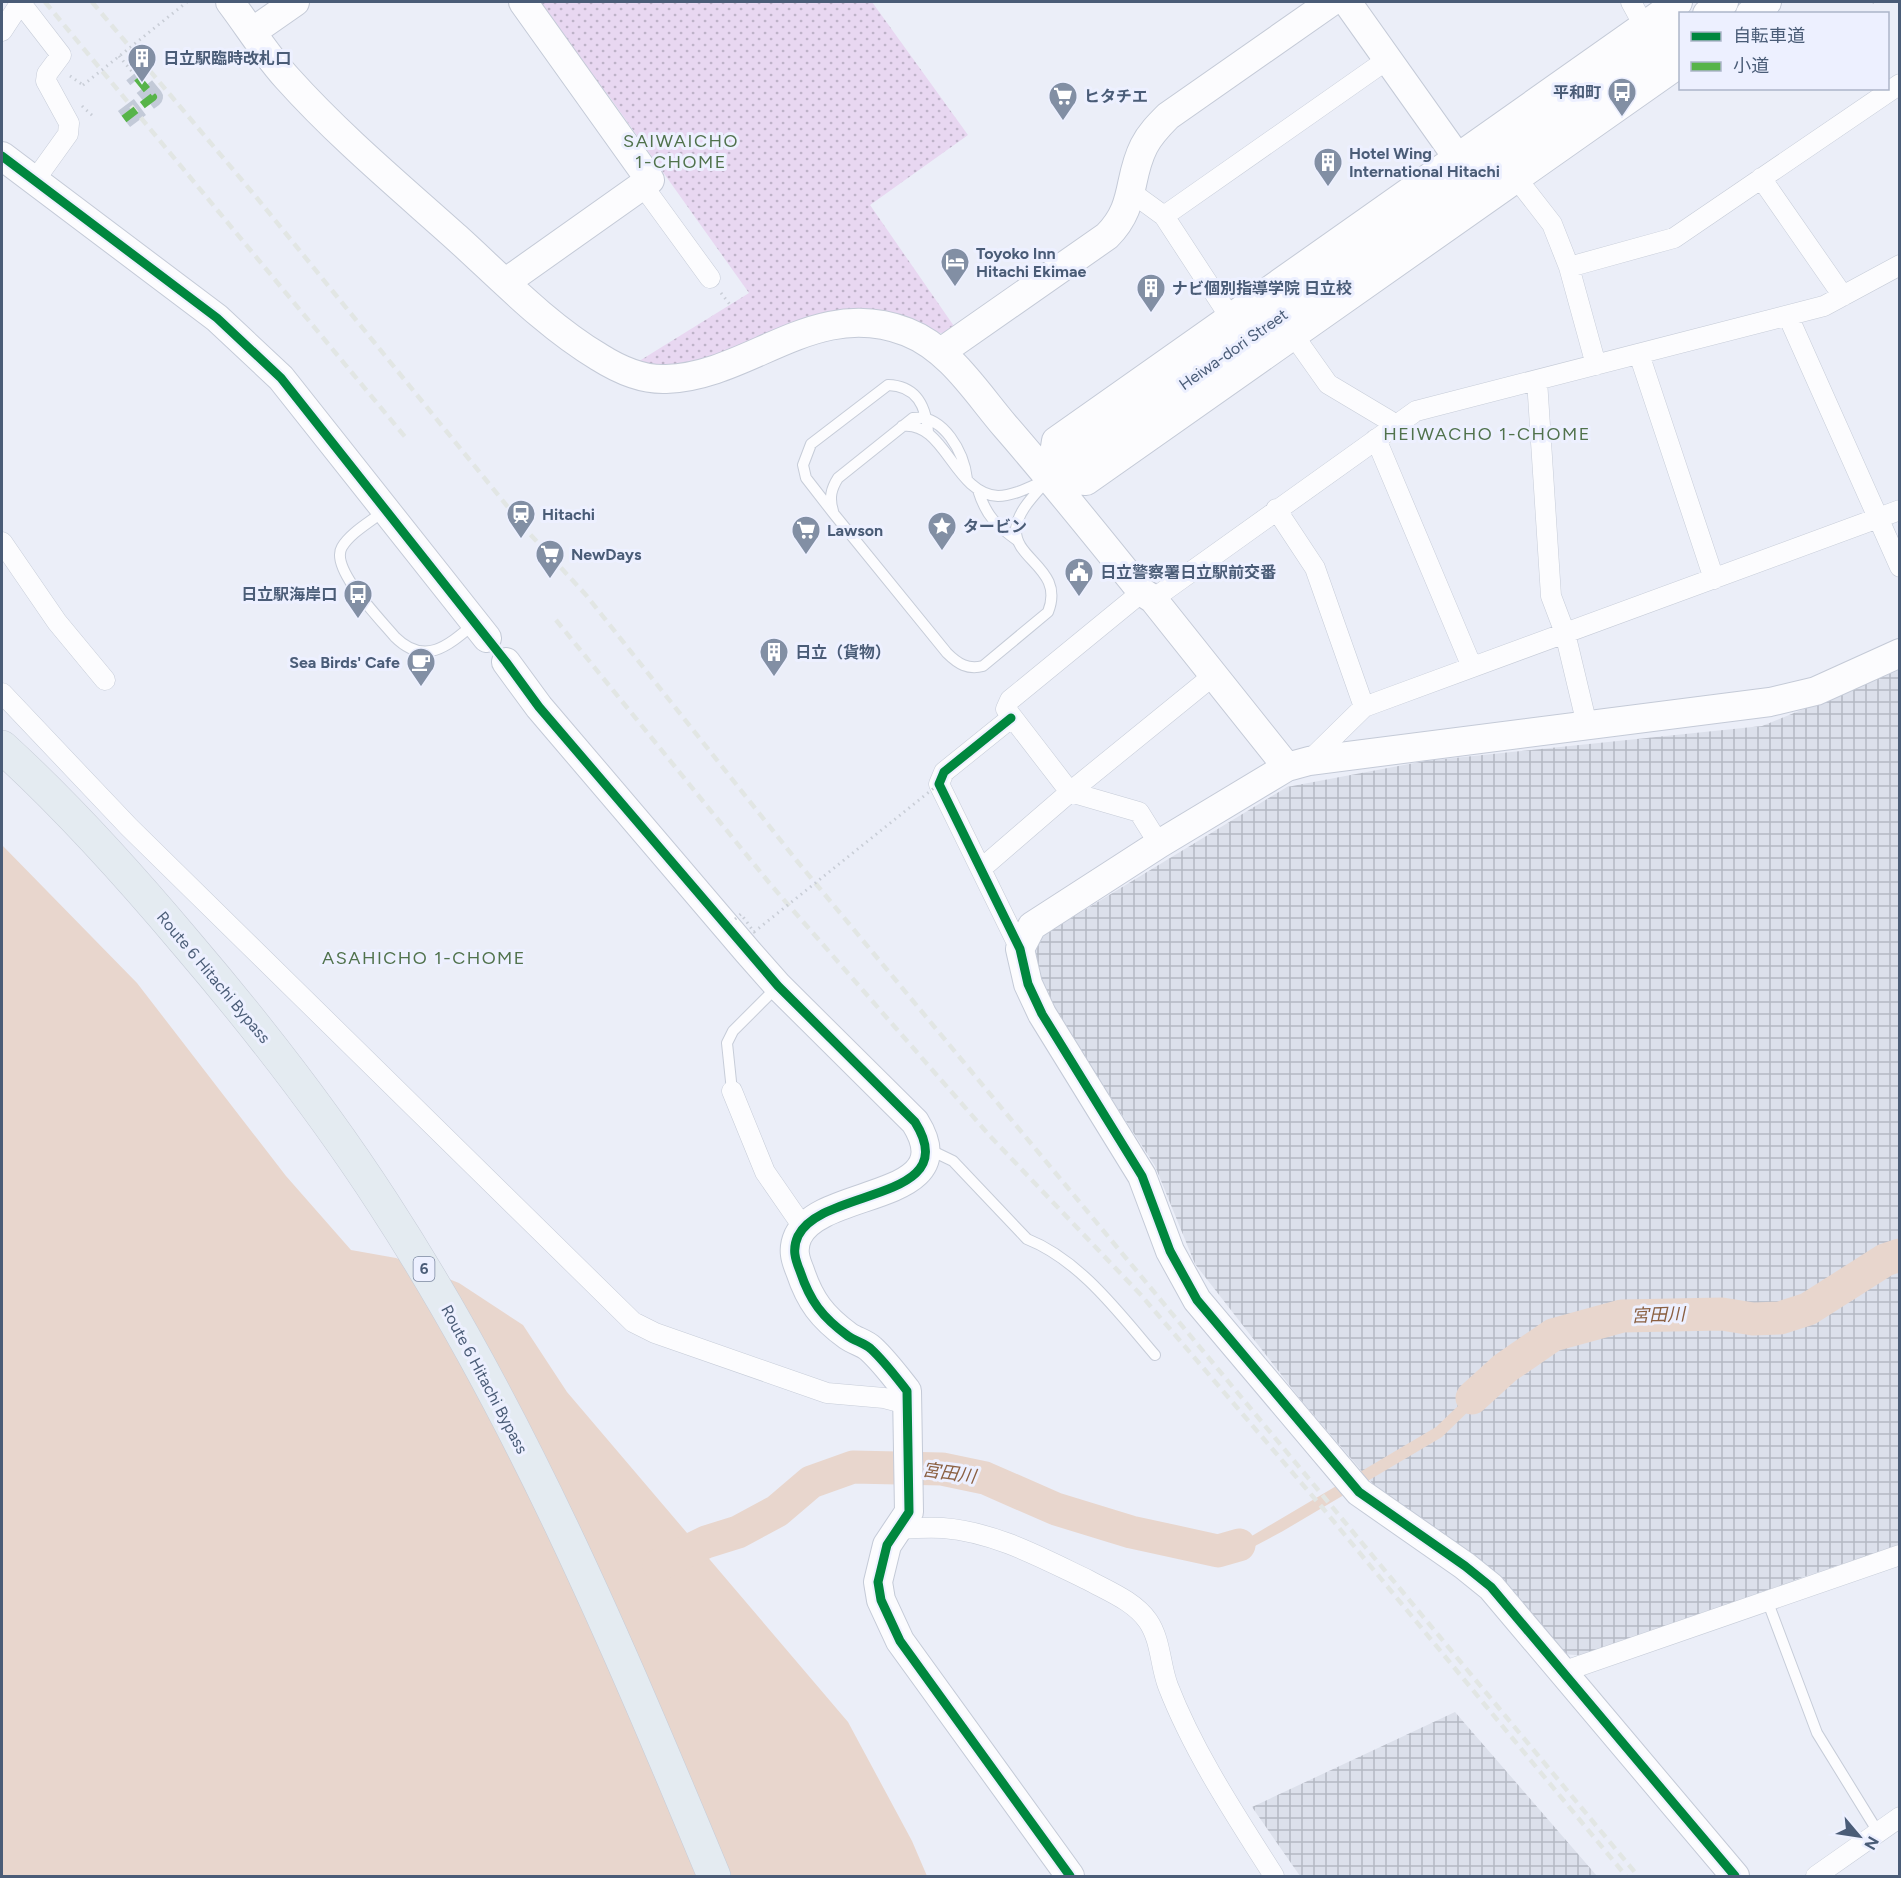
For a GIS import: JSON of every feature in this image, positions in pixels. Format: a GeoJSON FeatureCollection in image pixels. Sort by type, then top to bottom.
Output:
{"type":"FeatureCollection","features":[{"type":"Feature","properties":{"kind":"highway","name":"Route 6 Hitachi Bypass"},"geometry":{"type":"LineString","coordinates":[[2,747],[121,866],[230,993],[291,1071],[384,1203],[479,1365],[542,1486],[619,1648],[714,1876]]}},
{"type":"Feature","properties":{"kind":"street"},"geometry":{"type":"LineString","coordinates":[[2,31],[21,2],[61,55],[47,74],[46,81],[69,123],[68,134],[34,180]]}},
{"type":"Feature","properties":{"kind":"street"},"geometry":{"type":"LineString","coordinates":[[230,2],[284,75],[315,109],[506,282],[567,334],[596,356],[618,368],[642,376],[665,379],[690,375],[717,368],[808,330],[832,324],[866,322],[907,332],[941,352],[1050,478],[1214,675],[1298,764]]}},
{"type":"Feature","properties":{"kind":"street"},"geometry":{"type":"LineString","coordinates":[[252,32],[295,2]]}},
{"type":"Feature","properties":{"kind":"street"},"geometry":{"type":"LineString","coordinates":[[506,282],[650,180],[605,103],[523,2]]}},
{"type":"Feature","properties":{"kind":"street"},"geometry":{"type":"LineString","coordinates":[[941,352],[1107,236],[1126,212],[1144,146],[1168,116],[1330,2]]}},
{"type":"Feature","properties":{"kind":"street"},"geometry":{"type":"LineString","coordinates":[[1347,2],[1465,168]]}},
{"type":"Feature","properties":{"kind":"street"},"geometry":{"type":"LineString","coordinates":[[1050,478],[1086,481],[1294,336],[1509,168],[1656,42],[1678,2]]}},
{"type":"Feature","properties":{"kind":"street"},"geometry":{"type":"LineString","coordinates":[[1710,12],[1724,2]]}},
{"type":"Feature","properties":{"kind":"street"},"geometry":{"type":"LineString","coordinates":[[1753,12],[1767,2]]}},
{"type":"Feature","properties":{"kind":"street"},"geometry":{"type":"LineString","coordinates":[[1050,478],[1056,441],[1230,317],[1465,168],[1656,42],[1679,32]]}},
{"type":"Feature","properties":{"kind":"street"},"geometry":{"type":"LineString","coordinates":[[1164,216],[1388,59]]}},
{"type":"Feature","properties":{"kind":"street"},"geometry":{"type":"LineString","coordinates":[[1569,267],[1674,238],[1899,84]]}},
{"type":"Feature","properties":{"kind":"street"},"geometry":{"type":"LineString","coordinates":[[2,156],[217,318],[250,347],[281,378],[481,631]]}},
{"type":"Feature","properties":{"kind":"street","name":"Heiwa-dori Street"},"geometry":{"type":"LineString","coordinates":[[1050,478],[1264,326],[1465,168],[1509,168]]}},
{"type":"Feature","properties":{"kind":"street"},"geometry":{"type":"LineString","coordinates":[[1509,168],[1552,224],[1569,267],[1596,365]]}},
{"type":"Feature","properties":{"kind":"street"},"geometry":{"type":"LineString","coordinates":[[1761,178],[1843,296]]}},
{"type":"Feature","properties":{"kind":"street"},"geometry":{"type":"LineString","coordinates":[[643,186],[710,278]]}},
{"type":"Feature","properties":{"kind":"street"},"geometry":{"type":"LineString","coordinates":[[1131,192],[1164,216],[1230,317],[1294,336],[1328,384],[1395,424]]}},
{"type":"Feature","properties":{"kind":"street"},"geometry":{"type":"LineString","coordinates":[[1159,844],[1139,812],[1070,792],[1011,718],[1006,709],[1010,700],[1148,595],[1416,411],[1824,306],[1899,265]]}},
{"type":"Feature","properties":{"kind":"street"},"geometry":{"type":"LineString","coordinates":[[1788,316],[1899,567]]}},
{"type":"Feature","properties":{"kind":"street"},"geometry":{"type":"LineString","coordinates":[[1639,354],[1714,579]]}},
{"type":"Feature","properties":{"kind":"street"},"geometry":{"type":"LineString","coordinates":[[1537,380],[1551,596],[1565,633],[1587,725]]}},
{"type":"Feature","properties":{"kind":"street"},"geometry":{"type":"LineString","coordinates":[[1376,439],[1472,667]]}},
{"type":"Feature","properties":{"kind":"street"},"geometry":{"type":"LineString","coordinates":[[1276,509],[1315,568],[1364,707]]}},
{"type":"Feature","properties":{"kind":"street"},"geometry":{"type":"LineString","coordinates":[[1020,949],[1032,927],[1159,844],[1298,764],[1364,707],[1899,510]]}},
{"type":"Feature","properties":{"kind":"street"},"geometry":{"type":"LineString","coordinates":[[2,542],[57,622],[105,680]]}},
{"type":"Feature","properties":{"kind":"street"},"geometry":{"type":"LineString","coordinates":[[1298,764],[1770,702],[1816,691],[1899,653]]}},
{"type":"Feature","properties":{"kind":"street"},"geometry":{"type":"LineString","coordinates":[[507,662],[539,707],[726,927],[778,986],[915,1122],[923,1136],[926,1148],[922,1164],[913,1178],[898,1187],[832,1208],[803,1227],[797,1238],[794,1255],[810,1300],[841,1331],[869,1347],[908,1391],[903,1520],[888,1545],[878,1582],[881,1600],[900,1641],[1070,1876]]}},
{"type":"Feature","properties":{"kind":"street"},"geometry":{"type":"LineString","coordinates":[[982,868],[1070,792],[1214,675]]}},
{"type":"Feature","properties":{"kind":"street"},"geometry":{"type":"LineString","coordinates":[[2,693],[129,827],[633,1322],[655,1333],[827,1393],[884,1398],[907,1414]]}},
{"type":"Feature","properties":{"kind":"street"},"geometry":{"type":"LineString","coordinates":[[1011,718],[944,772],[939,784],[1020,949],[1028,984],[1037,1004],[1142,1176],[1170,1251],[1197,1300],[1359,1492],[1465,1566],[1491,1587],[1735,1876]]}},
{"type":"Feature","properties":{"kind":"street"},"geometry":{"type":"LineString","coordinates":[[732,1091],[765,1172],[803,1227]]}},
{"type":"Feature","properties":{"kind":"street"},"geometry":{"type":"LineString","coordinates":[[903,1520],[984,1536],[1025,1549],[1121,1597],[1147,1620],[1160,1649],[1167,1684],[1189,1729],[1229,1804],[1274,1876]]}},
{"type":"Feature","properties":{"kind":"street"},"geometry":{"type":"LineString","coordinates":[[1562,1672],[1899,1556]]}},
{"type":"Feature","properties":{"kind":"street"},"geometry":{"type":"LineString","coordinates":[[1816,1876],[1899,1817]]}},
{"type":"Feature","properties":{"kind":"lane"},"geometry":{"type":"LineString","coordinates":[[899,427],[919,426],[927,432],[978,490],[984,511],[1000,528],[1018,541],[1050,584],[1052,602],[1041,619],[983,666],[974,668],[964,666],[947,653],[806,478],[803,465],[811,444],[877,390],[888,385],[906,388],[916,395],[926,409],[927,432]]}},
{"type":"Feature","properties":{"kind":"lane"},"geometry":{"type":"LineString","coordinates":[[834,514],[830,501],[832,488],[838,478],[913,418],[927,418],[938,423],[961,453],[965,461],[967,479]]}},
{"type":"Feature","properties":{"kind":"lane"},"geometry":{"type":"LineString","coordinates":[[978,490],[1001,496],[1050,478]]}},
{"type":"Feature","properties":{"kind":"lane"},"geometry":{"type":"LineString","coordinates":[[1018,541],[1016,530],[1020,516],[1050,478]]}},
{"type":"Feature","properties":{"kind":"lane"},"geometry":{"type":"LineString","coordinates":[[386,509],[342,547],[339,561],[345,574],[404,646],[416,651],[441,649],[481,631]]}},
{"type":"Feature","properties":{"kind":"lane"},"geometry":{"type":"LineString","coordinates":[[732,1091],[727,1043],[733,1031],[778,986]]}},
{"type":"Feature","properties":{"kind":"lane"},"geometry":{"type":"LineString","coordinates":[[926,1148],[953,1161],[1027,1239],[1039,1244],[1079,1272],[1113,1305],[1155,1355]]}},
{"type":"Feature","properties":{"kind":"lane"},"geometry":{"type":"LineString","coordinates":[[1767,1600],[1817,1733],[1878,1832]]}},
{"type":"Feature","properties":{"kind":"path"},"geometry":{"type":"LineString","coordinates":[[82,86],[187,2]]}},
{"type":"Feature","properties":{"kind":"path"},"geometry":{"type":"LineString","coordinates":[[119,56],[134,74]]}},
{"type":"Feature","properties":{"kind":"path"},"geometry":{"type":"LineString","coordinates":[[726,927],[741,914],[754,932],[939,784]]}},
{"type":"Feature","properties":{"kind":"shaded area"},"geometry":{"type":"Polygon","coordinates":[[[536,2],[872,2],[968,135],[870,205],[956,329],[940,333],[915,323],[728,351],[661,370],[636,363],[749,293],[611,99],[536,2]]]}},
{"type":"Feature","properties":{"kind":"shaded area"},"geometry":{"type":"Polygon","coordinates":[[[1899,670],[1899,1545],[1803,1577],[1588,1656],[1562,1654],[1384,1497],[1301,1400],[1195,1264],[1155,1166],[1042,991],[1033,954],[1045,934],[1287,787],[1425,761],[1762,726],[1899,670]]]}},
{"type":"Feature","properties":{"kind":"shaded area"},"geometry":{"type":"Polygon","coordinates":[[[2,845],[137,983],[286,1176],[351,1250],[396,1258],[459,1283],[523,1325],[567,1392],[848,1722],[912,1841],[927,1876],[2,1876],[2,845]]]}},
{"type":"Feature","properties":{"kind":"shaded area"},"geometry":{"type":"Polygon","coordinates":[[[1502,1364],[1508,1373],[1442,1437],[1255,1546],[1217,1557],[1194,1554],[1196,1540],[1218,1544],[1245,1540],[1436,1427],[1502,1364]]]}},
{"type":"Feature","properties":{"kind":"shaded area"},"geometry":{"type":"Polygon","coordinates":[[[1455,1712],[1597,1876],[1300,1876],[1252,1807],[1455,1712]]]}},
{"type":"Feature","properties":{"kind":"waterway","name":"宮田川"},"geometry":{"type":"LineString","coordinates":[[1472,1398],[1505,1368],[1553,1335],[1622,1316],[1722,1314],[1753,1319],[1780,1318],[1808,1309],[1885,1260],[1900,1255]]}},
{"type":"Feature","properties":{"kind":"waterway","name":"宮田川"},"geometry":{"type":"LineString","coordinates":[[659,1565],[706,1542],[738,1532],[777,1511],[811,1482],[853,1467],[942,1469],[985,1478],[1056,1509],[1131,1532],[1218,1551],[1239,1545]]}},
{"type":"Feature","properties":{"kind":"tunnel"},"geometry":{"type":"LineString","coordinates":[[124,119],[153,97],[134,74]]}},
{"type":"Feature","properties":{"kind":"railway"},"geometry":{"type":"LineString","coordinates":[[45,2],[406,438]]}},
{"type":"Feature","properties":{"kind":"railway"},"geometry":{"type":"LineString","coordinates":[[92,2],[257,198],[529,533],[586,595],[797,861],[1638,1876]]}},
{"type":"Feature","properties":{"kind":"railway"},"geometry":{"type":"LineString","coordinates":[[556,620],[771,885],[990,1136],[1141,1295],[1321,1506],[1626,1876]]}},
{"type":"Feature","properties":{"kind":"marked path"},"geometry":{"type":"LineString","coordinates":[[124,119],[153,97],[134,74]]}},
{"type":"Feature","properties":{"kind":"cycle path"},"geometry":{"type":"LineString","coordinates":[[2,156],[217,318],[281,378],[506,662],[539,707],[778,986],[915,1122],[925,1148],[921,1167],[906,1180],[884,1191],[833,1209],[812,1220],[798,1236],[795,1245],[796,1258],[804,1282],[818,1308],[848,1336],[871,1349],[907,1391],[909,1512],[887,1545],[878,1582],[881,1600],[900,1641],[1070,1876]]}},
{"type":"Feature","properties":{"kind":"cycle path"},"geometry":{"type":"LineString","coordinates":[[1011,718],[944,772],[939,784],[1020,949],[1028,984],[1042,1014],[1142,1176],[1170,1251],[1197,1300],[1359,1492],[1465,1566],[1491,1587],[1735,1876]]}},
{"type":"Feature","properties":{"kind":"place","name":"日立駅臨時改札口"},"geometry":{"type":"Point","coordinates":[142,84]}},
{"type":"Feature","properties":{"kind":"place","name":"平和町"},"geometry":{"type":"Point","coordinates":[1622,118]}},
{"type":"Feature","properties":{"kind":"place","name":"ヒタチエ"},"geometry":{"type":"Point","coordinates":[1063,122]}},
{"type":"Feature","properties":{"kind":"place","name":"Hotel Wing International Hitachi"},"geometry":{"type":"Point","coordinates":[1328,188]}},
{"type":"Feature","properties":{"kind":"place","name":"Toyoko Inn Hitachi Ekimae"},"geometry":{"type":"Point","coordinates":[955,288]}},
{"type":"Feature","properties":{"kind":"place","name":"ナビ個別指導学院 日立校"},"geometry":{"type":"Point","coordinates":[1151,314]}},
{"type":"Feature","properties":{"kind":"place","name":"Hitachi"},"geometry":{"type":"Point","coordinates":[521,540]}},
{"type":"Feature","properties":{"kind":"place","name":"タービン"},"geometry":{"type":"Point","coordinates":[942,552]}},
{"type":"Feature","properties":{"kind":"place","name":"Lawson"},"geometry":{"type":"Point","coordinates":[806,556]}},
{"type":"Feature","properties":{"kind":"place","name":"NewDays"},"geometry":{"type":"Point","coordinates":[550,580]}},
{"type":"Feature","properties":{"kind":"place","name":"日立警察署日立駅前交番"},"geometry":{"type":"Point","coordinates":[1079,598]}},
{"type":"Feature","properties":{"kind":"place","name":"日立駅海岸口"},"geometry":{"type":"Point","coordinates":[358,620]}},
{"type":"Feature","properties":{"kind":"place","name":"日立（貨物）"},"geometry":{"type":"Point","coordinates":[774,678]}},
{"type":"Feature","properties":{"kind":"place","name":"Sea Birds' Cafe"},"geometry":{"type":"Point","coordinates":[421,688]}},
{"type":"Feature","properties":{"kind":"district","name":"SAIWAICHO 1-CHOME"},"geometry":{"type":"Point","coordinates":[681,151]}},
{"type":"Feature","properties":{"kind":"district","name":"HEIWACHO 1-CHOME"},"geometry":{"type":"Point","coordinates":[1487,434]}},
{"type":"Feature","properties":{"kind":"district","name":"ASAHICHO 1-CHOME"},"geometry":{"type":"Point","coordinates":[424,958]}}]}
